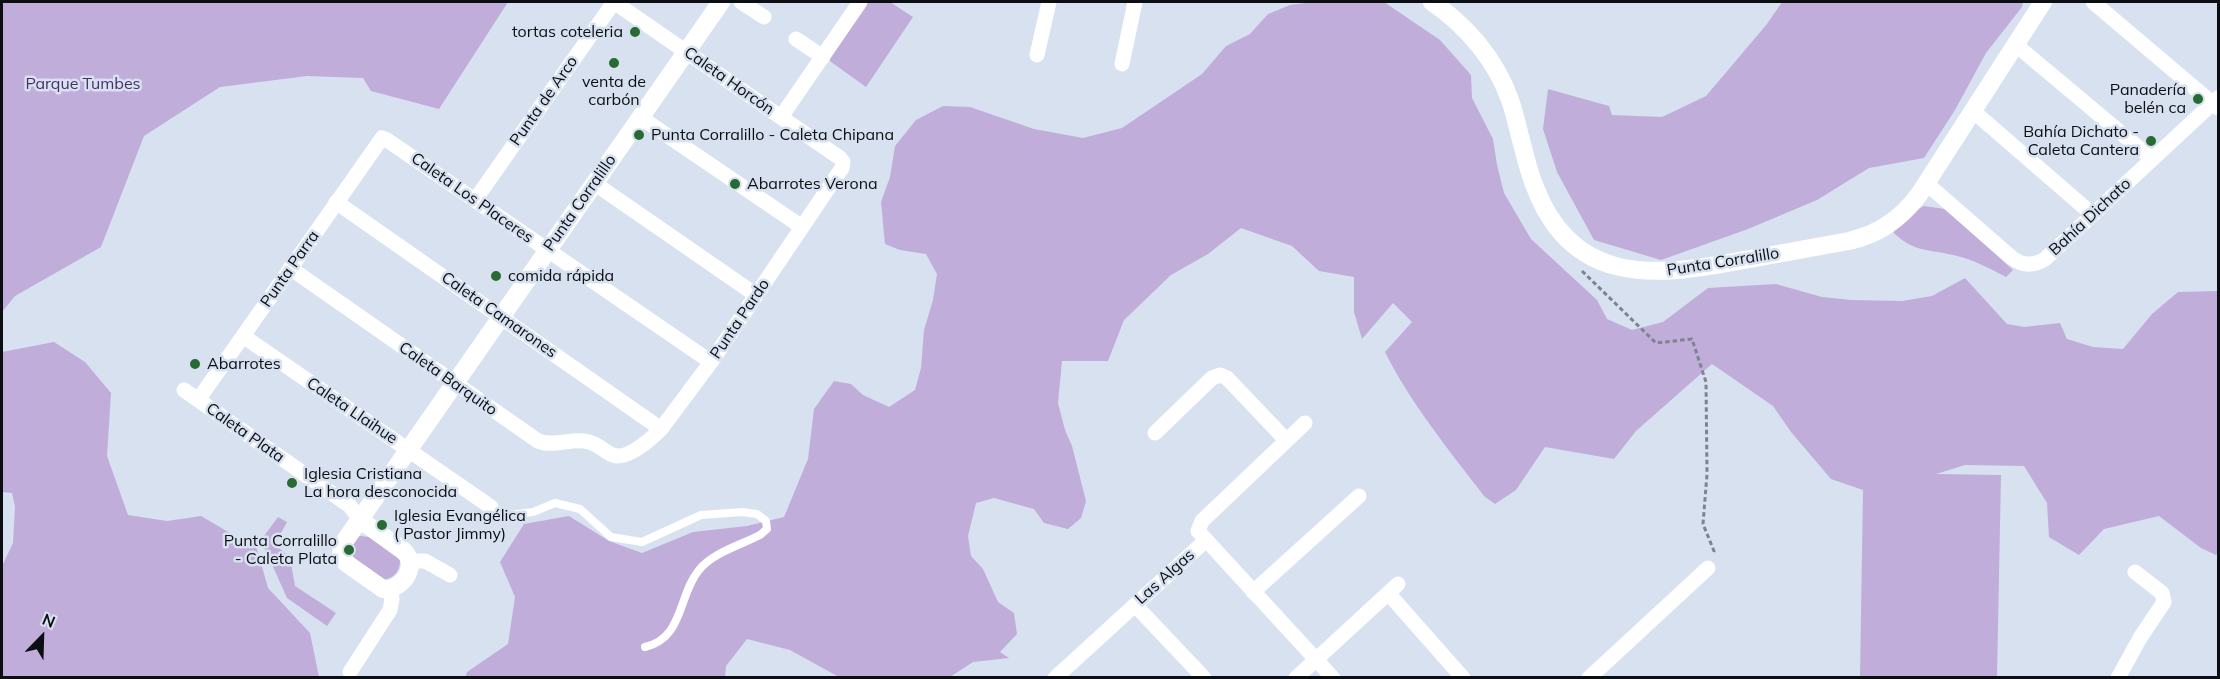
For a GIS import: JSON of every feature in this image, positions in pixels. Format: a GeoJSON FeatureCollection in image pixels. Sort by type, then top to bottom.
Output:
{"type":"FeatureCollection","features":[{"type":"Feature","properties":{"kind":"street","name":"Caleta Horcón"},"geometry":{"type":"LineString","coordinates":[[614,2],[782,117],[843,162]]}},
{"type":"Feature","properties":{"kind":"street","name":"Punta de Arco"},"geometry":{"type":"LineString","coordinates":[[475,200],[614,2]]}},
{"type":"Feature","properties":{"kind":"street","name":"Punta Corralillo"},"geometry":{"type":"LineString","coordinates":[[389,589],[378,586],[346,563],[341,553],[342,545],[721,2]]}},
{"type":"Feature","properties":{"kind":"street"},"geometry":{"type":"LineString","coordinates":[[741,2],[764,17]]}},
{"type":"Feature","properties":{"kind":"street"},"geometry":{"type":"LineString","coordinates":[[782,117],[860,2]]}},
{"type":"Feature","properties":{"kind":"street"},"geometry":{"type":"LineString","coordinates":[[1037,55],[1049,2]]}},
{"type":"Feature","properties":{"kind":"street"},"geometry":{"type":"LineString","coordinates":[[1122,64],[1135,2]]}},
{"type":"Feature","properties":{"kind":"street","name":"Punta Corralillo"},"geometry":{"type":"LineString","coordinates":[[1432,2],[1468,32],[1492,64],[1510,97],[1535,188],[1550,217],[1572,243],[1595,259],[1622,268],[1654,272],[1689,270],[1862,238],[1887,227],[1898,218],[1926,183],[2043,2]]}},
{"type":"Feature","properties":{"kind":"street"},"geometry":{"type":"LineString","coordinates":[[2093,2],[2217,103]]}},
{"type":"Feature","properties":{"kind":"street"},"geometry":{"type":"LineString","coordinates":[[796,39],[823,57]]}},
{"type":"Feature","properties":{"kind":"street"},"geometry":{"type":"LineString","coordinates":[[2016,45],[2152,159]]}},
{"type":"Feature","properties":{"kind":"street","name":"Bahía Dichato"},"geometry":{"type":"LineString","coordinates":[[1926,183],[2012,258],[2022,264],[2034,264],[2045,259],[2152,159],[2217,103]]}},
{"type":"Feature","properties":{"kind":"street"},"geometry":{"type":"LineString","coordinates":[[1973,111],[2092,214]]}},
{"type":"Feature","properties":{"kind":"street"},"geometry":{"type":"LineString","coordinates":[[640,117],[802,227]]}},
{"type":"Feature","properties":{"kind":"street","name":"Caleta Los Placeres"},"geometry":{"type":"LineString","coordinates":[[382,138],[711,362]]}},
{"type":"Feature","properties":{"kind":"street","name":"Punta Parra"},"geometry":{"type":"LineString","coordinates":[[198,400],[382,138]]}},
{"type":"Feature","properties":{"kind":"street","name":"Punta Pardo"},"geometry":{"type":"LineString","coordinates":[[617,456],[624,455],[642,445],[661,429],[711,362],[842,168],[843,162]]}},
{"type":"Feature","properties":{"kind":"street"},"geometry":{"type":"LineString","coordinates":[[594,183],[756,295]]}},
{"type":"Feature","properties":{"kind":"street","name":"Caleta Camarones"},"geometry":{"type":"LineString","coordinates":[[336,202],[661,429]]}},
{"type":"Feature","properties":{"kind":"street","name":"Caleta Barquito"},"geometry":{"type":"LineString","coordinates":[[290,268],[538,441],[548,444],[584,441],[598,445],[617,456]]}},
{"type":"Feature","properties":{"kind":"street","name":"Caleta Llaihue"},"geometry":{"type":"LineString","coordinates":[[243,336],[491,507]]}},
{"type":"Feature","properties":{"kind":"street"},"geometry":{"type":"LineString","coordinates":[[1155,433],[1212,378],[1220,375],[1227,378],[1286,440]]}},
{"type":"Feature","properties":{"kind":"street","name":"Caleta Plata"},"geometry":{"type":"LineString","coordinates":[[184,390],[350,506],[360,520],[404,552],[410,561],[425,561],[450,575]]}},
{"type":"Feature","properties":{"kind":"street","name":"Las Algas"},"geometry":{"type":"LineString","coordinates":[[1066,674],[1135,605],[1205,541],[1198,531],[1202,521],[1305,423]]}},
{"type":"Feature","properties":{"kind":"street"},"geometry":{"type":"LineString","coordinates":[[1253,592],[1359,496]]}},
{"type":"Feature","properties":{"kind":"street"},"geometry":{"type":"LineString","coordinates":[[1205,541],[1333,678]]}},
{"type":"Feature","properties":{"kind":"street"},"geometry":{"type":"LineString","coordinates":[[351,672],[390,610],[392,599],[389,589],[400,583],[410,569],[410,561]]}},
{"type":"Feature","properties":{"kind":"street"},"geometry":{"type":"LineString","coordinates":[[1589,678],[1708,568]]}},
{"type":"Feature","properties":{"kind":"street"},"geometry":{"type":"LineString","coordinates":[[2118,678],[2140,638],[2164,602],[2162,593],[2135,572]]}},
{"type":"Feature","properties":{"kind":"street"},"geometry":{"type":"LineString","coordinates":[[1296,678],[1393,588],[1463,678]]}},
{"type":"Feature","properties":{"kind":"street"},"geometry":{"type":"LineString","coordinates":[[1135,605],[1204,678]]}},
{"type":"Feature","properties":{"kind":"lane"},"geometry":{"type":"LineString","coordinates":[[491,507],[510,515],[533,513],[555,503],[580,509],[611,537],[642,542],[700,515],[742,512],[757,514],[766,521],[767,529],[760,535],[706,561],[693,579],[678,621],[666,637],[645,648]]}},
{"type":"Feature","properties":{"kind":"path"},"geometry":{"type":"LineString","coordinates":[[1572,243],[1575,264],[1656,343],[1692,339],[1706,382],[1707,474],[1703,524],[1714,550],[1708,568]]}},
{"type":"Feature","properties":{"kind":"green space","name":"Parque Tumbes"},"geometry":{"type":"Polygon","coordinates":[[[2,2],[508,2],[439,109],[371,91],[363,78],[307,76],[220,87],[144,136],[101,247],[15,296],[2,312],[2,2]]]}},
{"type":"Feature","properties":{"kind":"green space"},"geometry":{"type":"Polygon","coordinates":[[[867,2],[890,2],[913,17],[866,87],[827,59],[867,2]]]}},
{"type":"Feature","properties":{"kind":"green space"},"geometry":{"type":"Polygon","coordinates":[[[1314,2],[1384,2],[1440,40],[1471,75],[1472,98],[1493,139],[1504,193],[1531,239],[1597,300],[1607,319],[1632,330],[1663,322],[1708,288],[1776,284],[1822,297],[1902,301],[1932,296],[1965,278],[2007,324],[2024,327],[2060,323],[2067,339],[2093,347],[2123,349],[2152,314],[2178,292],[2218,291],[2218,553],[2216,555],[2201,548],[2159,516],[2104,529],[2079,555],[2049,537],[2047,503],[2024,466],[1965,465],[1936,474],[2001,475],[1997,677],[1860,677],[1863,490],[1831,479],[1791,432],[1773,406],[1712,364],[1636,431],[1614,459],[1545,447],[1516,490],[1495,504],[1484,496],[1431,426],[1385,352],[1412,322],[1393,303],[1362,339],[1354,312],[1354,277],[1319,271],[1292,246],[1241,228],[1208,254],[1171,275],[1124,320],[1108,361],[1062,361],[1058,403],[1086,501],[1081,518],[1068,529],[1044,523],[1034,509],[994,498],[976,503],[968,536],[971,556],[983,569],[998,602],[1014,613],[1017,634],[1000,652],[1009,658],[973,662],[950,677],[839,677],[790,650],[747,639],[726,666],[725,677],[465,678],[467,672],[508,644],[515,597],[500,562],[524,524],[569,516],[609,541],[642,553],[693,532],[747,526],[784,517],[808,459],[814,409],[834,381],[851,384],[863,395],[889,407],[915,390],[921,368],[924,330],[933,300],[937,274],[926,254],[900,250],[885,244],[881,202],[890,177],[895,146],[916,120],[943,106],[970,107],[1034,129],[1083,138],[1122,128],[1202,74],[1226,46],[1250,34],[1268,14],[1290,5],[1314,2]]]}},
{"type":"Feature","properties":{"kind":"green space"},"geometry":{"type":"Polygon","coordinates":[[[1782,2],[2023,2],[2022,7],[1986,53],[1955,110],[1924,158],[1869,168],[1817,200],[1748,229],[1661,260],[1594,240],[1557,172],[1543,129],[1548,89],[1609,106],[1612,115],[1662,117],[1706,96],[1767,24],[1782,2]]]}},
{"type":"Feature","properties":{"kind":"green space"},"geometry":{"type":"Polygon","coordinates":[[[1924,206],[1945,209],[2013,270],[2006,277],[1967,259],[1920,249],[1906,243],[1892,231],[1910,214],[1924,206]]]}},
{"type":"Feature","properties":{"kind":"green space"},"geometry":{"type":"Polygon","coordinates":[[[54,342],[85,362],[111,393],[107,456],[128,515],[167,521],[201,516],[257,549],[268,588],[310,633],[319,677],[2,677],[2,566],[13,543],[15,507],[12,493],[2,492],[2,352],[54,342]]]}},
{"type":"Feature","properties":{"kind":"green space"},"geometry":{"type":"Polygon","coordinates":[[[278,517],[287,522],[275,544],[290,558],[295,586],[336,613],[327,626],[287,598],[261,540],[278,517]]]}},
{"type":"Feature","properties":{"kind":"green space"},"geometry":{"type":"Polygon","coordinates":[[[360,536],[369,537],[400,560],[398,570],[394,575],[384,580],[354,558],[351,546],[360,536]]]}},
{"type":"Feature","properties":{"kind":"place","name":"tortas coteleria"},"geometry":{"type":"Point","coordinates":[635,32]}},
{"type":"Feature","properties":{"kind":"place","name":"venta de carbón"},"geometry":{"type":"Point","coordinates":[614,63]}},
{"type":"Feature","properties":{"kind":"place","name":"Panadería belén ca"},"geometry":{"type":"Point","coordinates":[2198,99]}},
{"type":"Feature","properties":{"kind":"place","name":"Punta Corralillo - Caleta Chipana"},"geometry":{"type":"Point","coordinates":[639,135]}},
{"type":"Feature","properties":{"kind":"place","name":"Bahía Dichato - Caleta Cantera"},"geometry":{"type":"Point","coordinates":[2151,141]}},
{"type":"Feature","properties":{"kind":"place","name":"Abarrotes Verona"},"geometry":{"type":"Point","coordinates":[735,184]}},
{"type":"Feature","properties":{"kind":"place","name":"comida rápida"},"geometry":{"type":"Point","coordinates":[496,276]}},
{"type":"Feature","properties":{"kind":"place","name":"Abarrotes"},"geometry":{"type":"Point","coordinates":[195,364]}},
{"type":"Feature","properties":{"kind":"place","name":"Iglesia Cristiana La hora desconocida"},"geometry":{"type":"Point","coordinates":[292,483]}},
{"type":"Feature","properties":{"kind":"place","name":"Iglesia Evangélica ( Pastor Jimmy)"},"geometry":{"type":"Point","coordinates":[382,525]}},
{"type":"Feature","properties":{"kind":"place","name":"Punta Corralillo - Caleta Plata"},"geometry":{"type":"Point","coordinates":[349,550]}}]}
